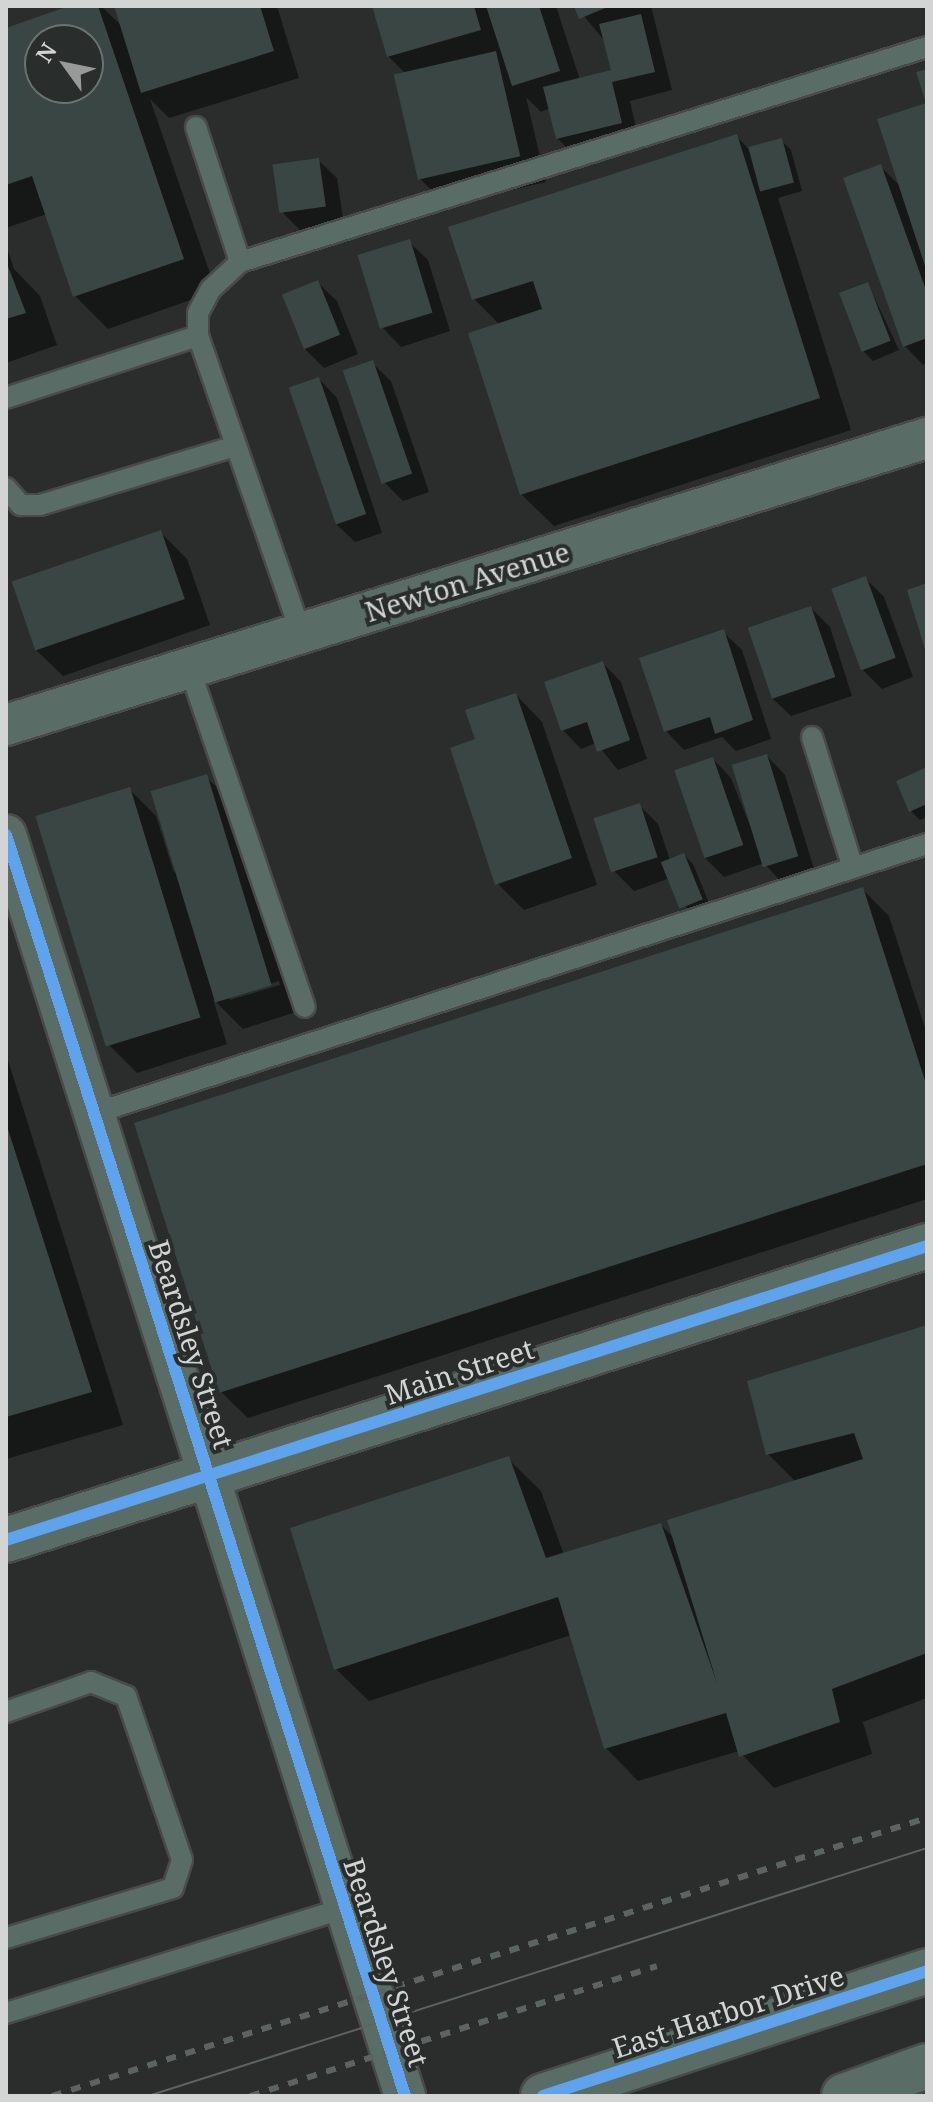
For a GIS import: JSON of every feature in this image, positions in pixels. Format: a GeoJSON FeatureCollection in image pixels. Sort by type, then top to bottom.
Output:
{"type":"FeatureCollection","features":[{"type":"Feature","properties":{"kind":"main road","name":"East Harbor Drive"},"geometry":{"type":"LineString","coordinates":[[543,2096],[927,1971]]}},
{"type":"Feature","properties":{"kind":"main road"},"geometry":{"type":"LineString","coordinates":[[844,2096],[927,2066]]}},
{"type":"Feature","properties":{"kind":"street","name":"Newton Avenue"},"geometry":{"type":"LineString","coordinates":[[6,725],[927,438]]}},
{"type":"Feature","properties":{"kind":"street","name":"Beardsley Street"},"geometry":{"type":"LineString","coordinates":[[6,835],[405,2096]]}},
{"type":"Feature","properties":{"kind":"street","name":"Main Street"},"geometry":{"type":"LineString","coordinates":[[6,1540],[927,1246]]}},
{"type":"Feature","properties":{"kind":"lane"},"geometry":{"type":"LineString","coordinates":[[301,633],[198,336],[198,313],[211,289],[240,262],[927,47]]}},
{"type":"Feature","properties":{"kind":"lane"},"geometry":{"type":"LineString","coordinates":[[196,127],[240,262]]}},
{"type":"Feature","properties":{"kind":"lane"},"geometry":{"type":"LineString","coordinates":[[6,398],[198,336]]}},
{"type":"Feature","properties":{"kind":"lane"},"geometry":{"type":"LineString","coordinates":[[6,488],[21,505],[40,505],[236,446]]}},
{"type":"Feature","properties":{"kind":"lane"},"geometry":{"type":"LineString","coordinates":[[189,667],[305,1007]]}},
{"type":"Feature","properties":{"kind":"lane"},"geometry":{"type":"LineString","coordinates":[[812,737],[853,868]]}},
{"type":"Feature","properties":{"kind":"lane"},"geometry":{"type":"LineString","coordinates":[[92,1114],[927,844]]}},
{"type":"Feature","properties":{"kind":"lane"},"geometry":{"type":"LineString","coordinates":[[6,1712],[91,1682],[126,1696],[182,1860],[173,1888],[6,1938]]}},
{"type":"Feature","properties":{"kind":"lane"},"geometry":{"type":"LineString","coordinates":[[6,2013],[345,1908]]}},
{"type":"Feature","properties":{"kind":"building"},"geometry":{"type":"Polygon","coordinates":[[[69,6],[98,6],[184,259],[73,297],[32,176],[6,185],[6,28],[69,6]]]}},
{"type":"Feature","properties":{"kind":"building"},"geometry":{"type":"Polygon","coordinates":[[[114,6],[260,6],[274,51],[141,93],[114,6]]]}},
{"type":"Feature","properties":{"kind":"building"},"geometry":{"type":"Polygon","coordinates":[[[372,6],[474,6],[481,30],[387,57],[372,6]]]}},
{"type":"Feature","properties":{"kind":"building"},"geometry":{"type":"Polygon","coordinates":[[[486,6],[539,6],[560,71],[512,86],[486,6]]]}},
{"type":"Feature","properties":{"kind":"building"},"geometry":{"type":"Polygon","coordinates":[[[574,6],[610,6],[579,19],[574,6]]]}},
{"type":"Feature","properties":{"kind":"building"},"geometry":{"type":"Polygon","coordinates":[[[641,14],[655,72],[612,82],[622,123],[556,139],[543,87],[611,70],[599,24],[641,14]]]}},
{"type":"Feature","properties":{"kind":"building"},"geometry":{"type":"Polygon","coordinates":[[[496,51],[520,156],[418,180],[394,75],[496,51]]]}},
{"type":"Feature","properties":{"kind":"building"},"geometry":{"type":"Polygon","coordinates":[[[927,69],[926,269],[877,119],[926,103],[916,72],[927,69]]]}},
{"type":"Feature","properties":{"kind":"building"},"geometry":{"type":"Polygon","coordinates":[[[737,134],[820,398],[520,495],[468,333],[542,309],[533,281],[472,300],[448,227],[737,134]]]}},
{"type":"Feature","properties":{"kind":"building"},"geometry":{"type":"Polygon","coordinates":[[[782,138],[794,182],[760,191],[748,147],[782,138]]]}},
{"type":"Feature","properties":{"kind":"building"},"geometry":{"type":"Polygon","coordinates":[[[319,158],[326,207],[279,213],[272,165],[319,158]]]}},
{"type":"Feature","properties":{"kind":"building"},"geometry":{"type":"Polygon","coordinates":[[[881,164],[927,293],[927,338],[903,347],[843,178],[881,164]]]}},
{"type":"Feature","properties":{"kind":"building"},"geometry":{"type":"Polygon","coordinates":[[[410,239],[433,313],[380,329],[357,255],[410,239]]]}},
{"type":"Feature","properties":{"kind":"building"},"geometry":{"type":"Polygon","coordinates":[[[6,261],[26,313],[6,319],[6,261]]]}},
{"type":"Feature","properties":{"kind":"building"},"geometry":{"type":"Polygon","coordinates":[[[318,280],[340,335],[304,349],[282,295],[318,280]]]}},
{"type":"Feature","properties":{"kind":"building"},"geometry":{"type":"Polygon","coordinates":[[[868,282],[891,341],[862,352],[839,293],[868,282]]]}},
{"type":"Feature","properties":{"kind":"building"},"geometry":{"type":"Polygon","coordinates":[[[373,360],[412,473],[382,484],[343,370],[373,360]]]}},
{"type":"Feature","properties":{"kind":"building"},"geometry":{"type":"Polygon","coordinates":[[[319,377],[366,514],[336,525],[289,387],[319,377]]]}},
{"type":"Feature","properties":{"kind":"building"},"geometry":{"type":"Polygon","coordinates":[[[161,530],[185,599],[35,650],[12,581],[161,530]]]}},
{"type":"Feature","properties":{"kind":"building"},"geometry":{"type":"Polygon","coordinates":[[[866,576],[896,658],[861,670],[831,589],[866,576]]]}},
{"type":"Feature","properties":{"kind":"building"},"geometry":{"type":"Polygon","coordinates":[[[927,583],[927,653],[926,653],[907,590],[927,583]]]}},
{"type":"Feature","properties":{"kind":"building"},"geometry":{"type":"Polygon","coordinates":[[[811,606],[835,677],[772,699],[748,628],[811,606]]]}},
{"type":"Feature","properties":{"kind":"building"},"geometry":{"type":"Polygon","coordinates":[[[724,629],[753,720],[715,734],[710,717],[664,732],[639,658],[724,629]]]}},
{"type":"Feature","properties":{"kind":"building"},"geometry":{"type":"Polygon","coordinates":[[[603,661],[630,740],[597,752],[587,722],[561,731],[544,682],[603,661]]]}},
{"type":"Feature","properties":{"kind":"building"},"geometry":{"type":"Polygon","coordinates":[[[516,693],[572,858],[495,885],[450,748],[475,739],[465,710],[516,693]]]}},
{"type":"Feature","properties":{"kind":"building"},"geometry":{"type":"Polygon","coordinates":[[[767,754],[798,856],[763,867],[732,765],[767,754]]]}},
{"type":"Feature","properties":{"kind":"building"},"geometry":{"type":"Polygon","coordinates":[[[713,757],[743,845],[705,858],[674,770],[713,757]]]}},
{"type":"Feature","properties":{"kind":"building"},"geometry":{"type":"Polygon","coordinates":[[[925,768],[927,804],[909,812],[896,781],[925,768]]]}},
{"type":"Feature","properties":{"kind":"building"},"geometry":{"type":"Polygon","coordinates":[[[207,774],[272,985],[215,1003],[151,791],[207,774]]]}},
{"type":"Feature","properties":{"kind":"building"},"geometry":{"type":"Polygon","coordinates":[[[130,787],[200,1017],[106,1046],[35,816],[130,787]]]}},
{"type":"Feature","properties":{"kind":"building"},"geometry":{"type":"Polygon","coordinates":[[[640,803],[658,857],[611,872],[593,818],[640,803]]]}},
{"type":"Feature","properties":{"kind":"building"},"geometry":{"type":"Polygon","coordinates":[[[684,853],[703,899],[680,909],[661,862],[684,853]]]}},
{"type":"Feature","properties":{"kind":"building"},"geometry":{"type":"Polygon","coordinates":[[[863,887],[927,1087],[927,1164],[219,1393],[134,1123],[863,887]]]}},
{"type":"Feature","properties":{"kind":"building"},"geometry":{"type":"Polygon","coordinates":[[[6,1123],[92,1392],[6,1417],[6,1123]]]}},
{"type":"Feature","properties":{"kind":"building"},"geometry":{"type":"Polygon","coordinates":[[[927,1325],[927,1653],[832,1689],[840,1722],[739,1757],[726,1713],[604,1749],[558,1597],[334,1670],[290,1528],[509,1456],[546,1558],[661,1523],[717,1683],[667,1520],[863,1459],[854,1433],[766,1455],[747,1381],[927,1325]]]}},
{"type":"Feature","properties":{"kind":"tram line"},"geometry":{"type":"LineString","coordinates":[[148,2096],[927,1848]]}},
{"type":"Feature","properties":{"kind":"railway"},"geometry":{"type":"LineString","coordinates":[[52,2096],[927,1818]]}},
{"type":"Feature","properties":{"kind":"railway"},"geometry":{"type":"LineString","coordinates":[[250,2096],[657,1966]]}},
{"type":"Feature","properties":{"kind":"cycle path"},"geometry":{"type":"LineString","coordinates":[[6,835],[405,2096]]}},
{"type":"Feature","properties":{"kind":"cycle path"},"geometry":{"type":"LineString","coordinates":[[6,1540],[927,1246]]}},
{"type":"Feature","properties":{"kind":"cycle path"},"geometry":{"type":"LineString","coordinates":[[543,2096],[927,1971]]}}]}
